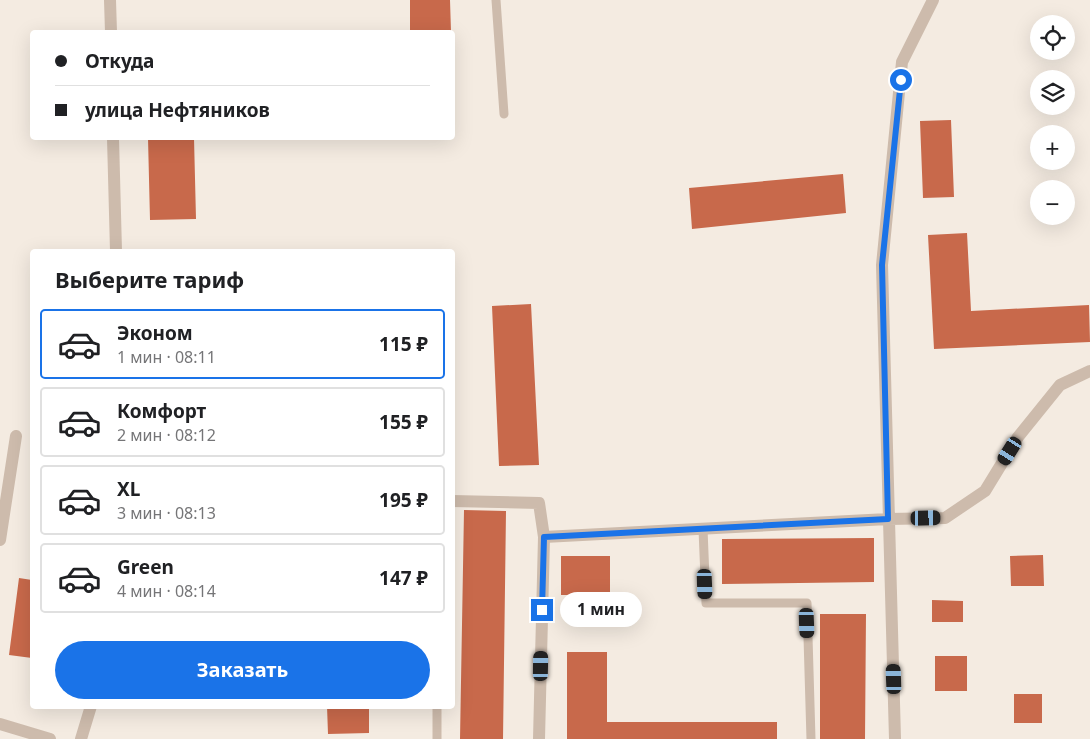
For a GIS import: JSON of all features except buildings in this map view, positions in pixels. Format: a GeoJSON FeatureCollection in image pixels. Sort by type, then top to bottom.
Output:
{"type":"FeatureCollection","features":[{"type":"Feature","properties":{"kind":"street"},"geometry":{"type":"LineString","coordinates":[[110,0],[111,30]]}},
{"type":"Feature","properties":{"kind":"street"},"geometry":{"type":"LineString","coordinates":[[895,739],[882,265],[902,62],[933,0]]}},
{"type":"Feature","properties":{"kind":"street"},"geometry":{"type":"LineString","coordinates":[[113,140],[116,249]]}},
{"type":"Feature","properties":{"kind":"street"},"geometry":{"type":"LineString","coordinates":[[544,537],[888,519],[945,518],[985,490],[1018,437],[1060,385],[1090,371]]}},
{"type":"Feature","properties":{"kind":"street"},"geometry":{"type":"LineString","coordinates":[[0,540],[16,436]]}},
{"type":"Feature","properties":{"kind":"street"},"geometry":{"type":"LineString","coordinates":[[455,501],[539,503],[544,537],[540,739]]}},
{"type":"Feature","properties":{"kind":"street"},"geometry":{"type":"LineString","coordinates":[[82,739],[90,709]]}},
{"type":"Feature","properties":{"kind":"street"},"geometry":{"type":"LineString","coordinates":[[0,724],[50,739]]}},
{"type":"Feature","properties":{"kind":"lane"},"geometry":{"type":"LineString","coordinates":[[496,0],[504,114]]}},
{"type":"Feature","properties":{"kind":"lane"},"geometry":{"type":"LineString","coordinates":[[703,529],[706,602],[806,603],[811,739]]}},
{"type":"Feature","properties":{"kind":"lane"},"geometry":{"type":"LineString","coordinates":[[437,739],[438,709]]}},
{"type":"Feature","properties":{"kind":"route"},"geometry":{"type":"LineString","coordinates":[[542,610],[544,537],[888,519],[882,265],[901,80]]}}]}
